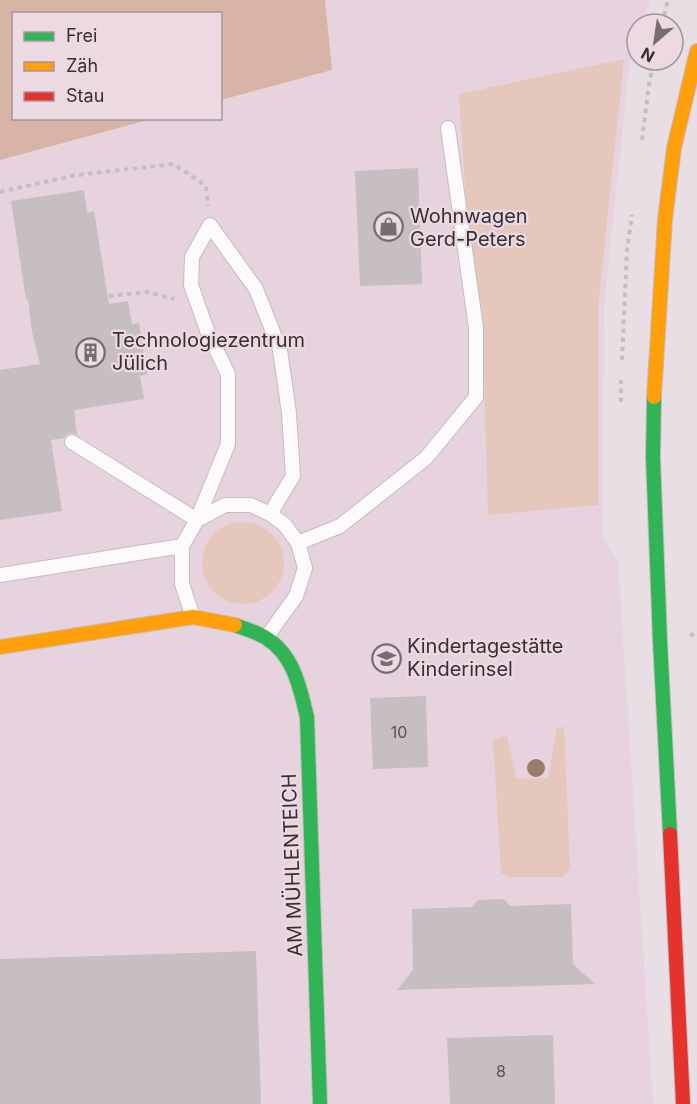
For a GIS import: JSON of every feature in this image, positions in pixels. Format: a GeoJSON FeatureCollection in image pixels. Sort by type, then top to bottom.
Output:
{"type":"FeatureCollection","features":[{"type":"Feature","properties":{"kind":"main road"},"geometry":{"type":"LineString","coordinates":[[683,1104],[660,641],[654,457],[655,372],[665,219],[674,148],[697,51]]}},
{"type":"Feature","properties":{"kind":"main road"},"geometry":{"type":"LineString","coordinates":[[0,647],[193,617],[231,623],[266,638]]}},
{"type":"Feature","properties":{"kind":"main road","name":"AM MÜHLENTEICH"},"geometry":{"type":"LineString","coordinates":[[266,638],[283,652],[299,682],[307,717],[320,1104]]}},
{"type":"Feature","properties":{"kind":"lane"},"geometry":{"type":"LineString","coordinates":[[298,543],[340,526],[426,458],[476,397],[476,328],[448,128]]}},
{"type":"Feature","properties":{"kind":"lane"},"geometry":{"type":"LineString","coordinates":[[193,617],[182,584],[182,546],[197,520],[228,444],[228,374],[208,333],[191,285],[192,257],[210,225],[256,289],[280,350],[289,412],[293,476],[270,514]]}},
{"type":"Feature","properties":{"kind":"lane"},"geometry":{"type":"LineString","coordinates":[[72,442],[197,520]]}},
{"type":"Feature","properties":{"kind":"lane"},"geometry":{"type":"LineString","coordinates":[[197,520],[225,505],[250,505],[270,514],[284,524],[298,543],[305,568],[296,596],[266,638]]}},
{"type":"Feature","properties":{"kind":"lane"},"geometry":{"type":"LineString","coordinates":[[0,575],[182,546]]}},
{"type":"Feature","properties":{"kind":"path"},"geometry":{"type":"LineString","coordinates":[[0,192],[76,175],[174,164],[206,186],[210,225]]}},
{"type":"Feature","properties":{"kind":"path"},"geometry":{"type":"LineString","coordinates":[[100,297],[147,292],[198,304]]}},
{"type":"Feature","properties":{"kind":"shaded area"},"geometry":{"type":"Polygon","coordinates":[[[0,0],[325,0],[332,70],[222,100],[222,12],[12,12],[12,120],[148,120],[0,160],[0,0]]]}},
{"type":"Feature","properties":{"kind":"shaded area"},"geometry":{"type":"Polygon","coordinates":[[[325,0],[650,0],[646,12],[625,12],[625,72],[629,72],[604,305],[602,535],[618,562],[653,1104],[0,1104],[0,160],[148,120],[222,120],[222,100],[332,70],[325,0]]]}},
{"type":"Feature","properties":{"kind":"shaded area"},"geometry":{"type":"Polygon","coordinates":[[[624,59],[598,307],[598,505],[488,515],[482,307],[470,263],[459,94],[624,59]]]}},
{"type":"Feature","properties":{"kind":"shaded area"},"geometry":{"type":"Polygon","coordinates":[[[243,522],[259,525],[272,534],[281,547],[284,563],[281,579],[272,592],[259,601],[243,604],[227,601],[214,592],[205,579],[202,563],[205,547],[214,534],[227,525],[243,522]]]}},
{"type":"Feature","properties":{"kind":"shaded area"},"geometry":{"type":"Polygon","coordinates":[[[557,727],[564,727],[570,869],[562,877],[508,877],[501,873],[493,740],[507,736],[516,779],[548,778],[557,727]]]}},
{"type":"Feature","properties":{"kind":"building","name":"Wohnwagen Gerd-Peters"},"geometry":{"type":"Polygon","coordinates":[[[418,168],[422,284],[360,286],[355,171],[418,168]]]}},
{"type":"Feature","properties":{"kind":"building","name":"Technologiezentrum Jülich"},"geometry":{"type":"Polygon","coordinates":[[[84,190],[87,213],[94,211],[109,304],[128,301],[132,324],[139,323],[147,374],[140,376],[144,399],[74,410],[77,435],[72,433],[67,434],[64,438],[51,440],[62,511],[0,520],[0,370],[40,364],[32,332],[28,299],[26,299],[11,201],[84,190]]]}},
{"type":"Feature","properties":{"kind":"building"},"geometry":{"type":"Polygon","coordinates":[[[426,696],[428,767],[373,769],[370,698],[426,696]]]}},
{"type":"Feature","properties":{"kind":"building"},"geometry":{"type":"Polygon","coordinates":[[[504,899],[510,906],[571,904],[573,964],[595,984],[397,990],[413,970],[412,909],[472,907],[478,900],[504,899]]]}},
{"type":"Feature","properties":{"kind":"building"},"geometry":{"type":"Polygon","coordinates":[[[256,951],[261,1104],[0,1104],[0,959],[256,951]]]}},
{"type":"Feature","properties":{"kind":"building"},"geometry":{"type":"Polygon","coordinates":[[[553,1035],[555,1104],[450,1104],[447,1038],[553,1035]]]}},
{"type":"Feature","properties":{"kind":"traffic: fast"},"geometry":{"type":"LineString","coordinates":[[654,397],[653,457],[670,834]]}},
{"type":"Feature","properties":{"kind":"traffic: fast"},"geometry":{"type":"LineString","coordinates":[[235,625],[262,636],[276,645],[283,653],[294,673],[307,717],[320,1104]]}},
{"type":"Feature","properties":{"kind":"traffic: slow"},"geometry":{"type":"LineString","coordinates":[[654,397],[665,219],[674,148],[697,51]]}},
{"type":"Feature","properties":{"kind":"traffic: slow"},"geometry":{"type":"LineString","coordinates":[[0,647],[193,617],[235,625]]}},
{"type":"Feature","properties":{"kind":"traffic: jam"},"geometry":{"type":"LineString","coordinates":[[670,834],[683,1104]]}},
{"type":"Feature","properties":{"kind":"place","name":"Wohnwagen Gerd-Peters"},"geometry":{"type":"Point","coordinates":[389,227]}},
{"type":"Feature","properties":{"kind":"place","name":"Technologiezentrum Jülich"},"geometry":{"type":"Point","coordinates":[91,352]}},
{"type":"Feature","properties":{"kind":"place","name":"Kindertagestätte Kinderinsel"},"geometry":{"type":"Point","coordinates":[386,658]}}]}
